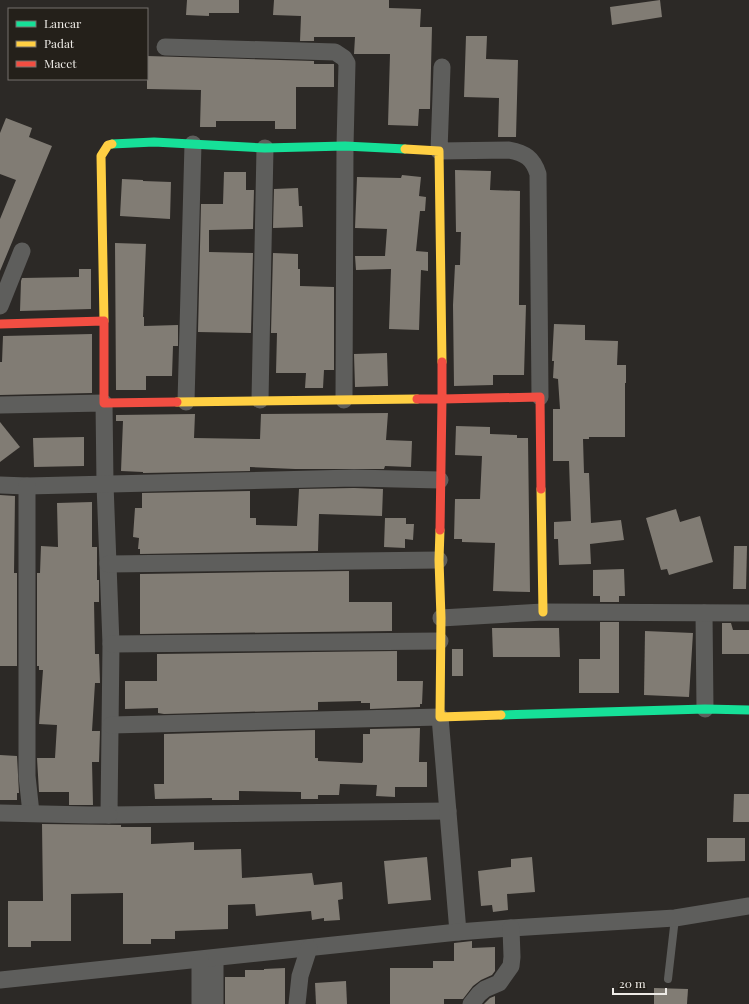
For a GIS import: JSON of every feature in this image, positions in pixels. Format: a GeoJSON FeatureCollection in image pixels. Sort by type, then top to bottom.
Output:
{"type":"FeatureCollection","features":[{"type":"Feature","properties":{"kind":"street"},"geometry":{"type":"LineString","coordinates":[[165,47],[335,52],[344,58],[348,63],[345,146],[344,400]]}},
{"type":"Feature","properties":{"kind":"street"},"geometry":{"type":"LineString","coordinates":[[442,67],[439,150],[442,399],[439,560],[441,618],[440,717],[458,932]]}},
{"type":"Feature","properties":{"kind":"street"},"geometry":{"type":"LineString","coordinates":[[109,815],[111,644],[105,484],[101,156],[108,145],[115,143],[154,142],[265,148],[345,146],[439,150],[508,150],[519,151],[526,155],[535,164],[538,174],[543,612]]}},
{"type":"Feature","properties":{"kind":"street"},"geometry":{"type":"LineString","coordinates":[[186,402],[193,144]]}},
{"type":"Feature","properties":{"kind":"street"},"geometry":{"type":"LineString","coordinates":[[260,400],[265,148]]}},
{"type":"Feature","properties":{"kind":"street"},"geometry":{"type":"LineString","coordinates":[[0,306],[22,251]]}},
{"type":"Feature","properties":{"kind":"street"},"geometry":{"type":"LineString","coordinates":[[0,324],[104,321]]}},
{"type":"Feature","properties":{"kind":"street"},"geometry":{"type":"LineString","coordinates":[[0,405],[540,397]]}},
{"type":"Feature","properties":{"kind":"street"},"geometry":{"type":"LineString","coordinates":[[0,485],[27,486],[354,478],[440,480]]}},
{"type":"Feature","properties":{"kind":"street"},"geometry":{"type":"LineString","coordinates":[[27,486],[27,776],[30,813]]}},
{"type":"Feature","properties":{"kind":"street"},"geometry":{"type":"LineString","coordinates":[[108,564],[439,560]]}},
{"type":"Feature","properties":{"kind":"street"},"geometry":{"type":"LineString","coordinates":[[441,618],[543,612],[749,613]]}},
{"type":"Feature","properties":{"kind":"street"},"geometry":{"type":"LineString","coordinates":[[704,613],[705,709]]}},
{"type":"Feature","properties":{"kind":"street"},"geometry":{"type":"LineString","coordinates":[[111,644],[440,641]]}},
{"type":"Feature","properties":{"kind":"street"},"geometry":{"type":"LineString","coordinates":[[111,725],[705,709],[749,710]]}},
{"type":"Feature","properties":{"kind":"street"},"geometry":{"type":"LineString","coordinates":[[0,813],[109,815],[448,811]]}},
{"type":"Feature","properties":{"kind":"street"},"geometry":{"type":"LineString","coordinates":[[0,980],[458,932],[675,918],[749,906]]}},
{"type":"Feature","properties":{"kind":"street"},"geometry":{"type":"LineString","coordinates":[[471,1004],[485,989],[499,983],[511,966],[511,928]]}},
{"type":"Feature","properties":{"kind":"street"},"geometry":{"type":"LineString","coordinates":[[297,1004],[300,976],[309,948]]}},
{"type":"Feature","properties":{"kind":"street"},"geometry":{"type":"LineString","coordinates":[[200,1004],[207,959]]}},
{"type":"Feature","properties":{"kind":"street"},"geometry":{"type":"LineString","coordinates":[[207,959],[215,1004]]}},
{"type":"Feature","properties":{"kind":"lane"},"geometry":{"type":"LineString","coordinates":[[668,979],[675,918]]}},
{"type":"Feature","properties":{"kind":"building"},"geometry":{"type":"Polygon","coordinates":[[[187,0],[239,0],[239,13],[209,13],[209,16],[186,15],[187,0]]]}},
{"type":"Feature","properties":{"kind":"building"},"geometry":{"type":"Polygon","coordinates":[[[274,0],[389,0],[389,8],[421,9],[420,27],[432,27],[430,109],[419,109],[418,126],[388,125],[390,54],[354,54],[355,37],[314,37],[314,41],[300,41],[301,16],[273,15],[274,0]]]}},
{"type":"Feature","properties":{"kind":"building"},"geometry":{"type":"Polygon","coordinates":[[[660,0],[662,17],[612,25],[610,7],[660,0]]]}},
{"type":"Feature","properties":{"kind":"building"},"geometry":{"type":"Polygon","coordinates":[[[466,36],[487,36],[486,59],[518,60],[516,137],[498,137],[499,98],[464,97],[466,36]]]}},
{"type":"Feature","properties":{"kind":"building"},"geometry":{"type":"Polygon","coordinates":[[[148,56],[314,61],[314,64],[334,64],[334,87],[296,87],[296,129],[275,129],[275,121],[216,121],[216,127],[200,127],[201,90],[147,89],[148,56]]]}},
{"type":"Feature","properties":{"kind":"building"},"geometry":{"type":"Polygon","coordinates":[[[6,118],[32,128],[29,137],[52,146],[0,271],[0,219],[16,180],[0,174],[0,133],[6,118]]]}},
{"type":"Feature","properties":{"kind":"building"},"geometry":{"type":"Polygon","coordinates":[[[455,170],[491,171],[490,190],[520,191],[519,305],[526,305],[524,375],[493,375],[493,385],[454,386],[453,305],[455,265],[460,265],[461,232],[456,232],[455,170]]]}},
{"type":"Feature","properties":{"kind":"building"},"geometry":{"type":"Polygon","coordinates":[[[224,172],[246,172],[246,190],[254,190],[253,229],[209,230],[209,252],[253,253],[251,333],[198,332],[201,204],[223,204],[224,172]]]}},
{"type":"Feature","properties":{"kind":"building"},"geometry":{"type":"Polygon","coordinates":[[[402,175],[421,177],[419,196],[426,197],[425,211],[420,211],[416,251],[428,252],[428,271],[421,270],[419,330],[389,329],[391,269],[356,270],[355,256],[385,256],[387,229],[355,228],[357,177],[401,178],[402,175]]]}},
{"type":"Feature","properties":{"kind":"building"},"geometry":{"type":"Polygon","coordinates":[[[122,179],[171,182],[170,219],[120,216],[122,179]]]}},
{"type":"Feature","properties":{"kind":"building"},"geometry":{"type":"Polygon","coordinates":[[[298,188],[299,206],[302,206],[303,227],[273,228],[274,189],[298,188]]]}},
{"type":"Feature","properties":{"kind":"building"},"geometry":{"type":"Polygon","coordinates":[[[115,243],[146,244],[143,317],[144,326],[178,325],[178,346],[173,346],[172,376],[146,376],[146,390],[116,390],[115,243]]]}},
{"type":"Feature","properties":{"kind":"building"},"geometry":{"type":"Polygon","coordinates":[[[273,253],[298,254],[300,286],[334,287],[334,370],[324,370],[323,388],[305,388],[306,373],[276,373],[277,333],[271,333],[273,253]]]}},
{"type":"Feature","properties":{"kind":"building"},"geometry":{"type":"Polygon","coordinates":[[[79,269],[91,269],[91,309],[20,311],[22,278],[79,277],[79,269]]]}},
{"type":"Feature","properties":{"kind":"building"},"geometry":{"type":"Polygon","coordinates":[[[554,324],[585,325],[585,340],[618,341],[617,365],[626,365],[625,437],[589,437],[589,439],[583,439],[584,473],[589,473],[591,523],[621,520],[624,540],[590,544],[591,564],[559,565],[558,539],[554,539],[554,522],[571,521],[569,461],[553,461],[553,409],[560,409],[558,379],[553,378],[554,361],[552,361],[554,324]]]}},
{"type":"Feature","properties":{"kind":"building"},"geometry":{"type":"Polygon","coordinates":[[[92,334],[92,393],[0,395],[0,362],[2,362],[3,336],[92,334]]]}},
{"type":"Feature","properties":{"kind":"building"},"geometry":{"type":"Polygon","coordinates":[[[387,353],[388,386],[355,387],[354,354],[387,353]]]}},
{"type":"Feature","properties":{"kind":"building"},"geometry":{"type":"Polygon","coordinates":[[[388,413],[386,440],[412,441],[411,467],[385,466],[384,469],[295,469],[250,467],[250,471],[143,473],[121,471],[123,421],[116,421],[116,415],[195,414],[194,438],[260,439],[261,414],[388,413]]]}},
{"type":"Feature","properties":{"kind":"building"},"geometry":{"type":"Polygon","coordinates":[[[0,422],[20,447],[0,462],[0,422]]]}},
{"type":"Feature","properties":{"kind":"building"},"geometry":{"type":"Polygon","coordinates":[[[456,426],[490,427],[490,434],[517,435],[517,438],[528,438],[530,592],[493,591],[495,543],[462,542],[462,539],[454,539],[455,499],[480,499],[482,456],[455,455],[456,426]]]}},
{"type":"Feature","properties":{"kind":"building"},"geometry":{"type":"Polygon","coordinates":[[[84,437],[84,466],[34,467],[33,438],[84,437]]]}},
{"type":"Feature","properties":{"kind":"building"},"geometry":{"type":"Polygon","coordinates":[[[299,489],[383,489],[382,516],[319,514],[318,551],[140,554],[140,549],[138,549],[139,538],[133,537],[135,508],[142,508],[142,493],[250,491],[250,518],[256,518],[256,525],[297,526],[299,489]]]}},
{"type":"Feature","properties":{"kind":"building"},"geometry":{"type":"Polygon","coordinates":[[[0,495],[15,496],[14,573],[17,573],[17,666],[0,666],[0,495]]]}},
{"type":"Feature","properties":{"kind":"building"},"geometry":{"type":"Polygon","coordinates":[[[92,502],[92,547],[97,547],[97,580],[99,580],[99,602],[94,602],[95,654],[99,654],[100,683],[95,683],[92,731],[100,731],[99,762],[92,762],[93,805],[69,805],[69,792],[39,792],[37,758],[55,758],[57,725],[39,724],[43,670],[39,670],[39,666],[37,666],[37,573],[40,573],[41,546],[58,547],[57,503],[92,502]]]}},
{"type":"Feature","properties":{"kind":"building"},"geometry":{"type":"Polygon","coordinates":[[[676,509],[680,522],[700,516],[713,562],[669,575],[667,569],[661,570],[646,518],[676,509]]]}},
{"type":"Feature","properties":{"kind":"building"},"geometry":{"type":"Polygon","coordinates":[[[385,518],[406,518],[406,524],[414,524],[413,540],[405,539],[405,548],[384,547],[385,518]]]}},
{"type":"Feature","properties":{"kind":"building"},"geometry":{"type":"Polygon","coordinates":[[[734,546],[747,546],[746,589],[733,589],[734,546]]]}},
{"type":"Feature","properties":{"kind":"building"},"geometry":{"type":"Polygon","coordinates":[[[624,569],[625,596],[619,596],[619,602],[600,602],[600,596],[593,596],[593,570],[624,569]]]}},
{"type":"Feature","properties":{"kind":"building"},"geometry":{"type":"Polygon","coordinates":[[[349,571],[349,602],[392,602],[392,631],[140,634],[140,574],[349,571]]]}},
{"type":"Feature","properties":{"kind":"building"},"geometry":{"type":"Polygon","coordinates":[[[600,622],[619,622],[619,693],[579,693],[579,659],[600,659],[600,622]]]}},
{"type":"Feature","properties":{"kind":"building"},"geometry":{"type":"Polygon","coordinates":[[[722,623],[731,623],[733,630],[749,630],[749,654],[722,654],[722,623]]]}},
{"type":"Feature","properties":{"kind":"building"},"geometry":{"type":"Polygon","coordinates":[[[492,628],[559,628],[560,657],[493,657],[492,628]]]}},
{"type":"Feature","properties":{"kind":"building"},"geometry":{"type":"Polygon","coordinates":[[[645,631],[693,633],[689,697],[644,695],[645,631]]]}},
{"type":"Feature","properties":{"kind":"building"},"geometry":{"type":"Polygon","coordinates":[[[452,649],[463,649],[463,676],[452,676],[452,649]]]}},
{"type":"Feature","properties":{"kind":"building"},"geometry":{"type":"Polygon","coordinates":[[[397,651],[397,681],[423,681],[422,704],[420,704],[420,707],[370,709],[370,703],[361,703],[361,701],[318,702],[318,710],[164,714],[158,713],[158,708],[125,709],[125,681],[157,681],[157,654],[397,651]]]}},
{"type":"Feature","properties":{"kind":"building"},"geometry":{"type":"Polygon","coordinates":[[[420,728],[419,762],[427,762],[427,787],[395,787],[395,797],[376,796],[377,785],[340,784],[339,795],[318,795],[318,799],[301,799],[301,792],[239,791],[239,800],[212,800],[212,798],[155,799],[154,784],[164,784],[164,734],[315,730],[315,758],[318,758],[318,761],[362,763],[363,734],[370,734],[370,729],[420,728]]]}},
{"type":"Feature","properties":{"kind":"building"},"geometry":{"type":"Polygon","coordinates":[[[0,755],[17,756],[19,793],[17,793],[17,800],[0,800],[0,755]]]}},
{"type":"Feature","properties":{"kind":"building"},"geometry":{"type":"Polygon","coordinates":[[[734,794],[749,794],[749,822],[733,822],[734,794]]]}},
{"type":"Feature","properties":{"kind":"building"},"geometry":{"type":"Polygon","coordinates":[[[42,824],[151,827],[151,844],[194,842],[194,850],[241,849],[242,878],[312,873],[314,885],[342,882],[343,899],[338,900],[340,920],[324,921],[324,918],[312,920],[311,911],[256,916],[255,904],[228,905],[228,929],[175,931],[175,939],[151,939],[151,944],[123,944],[123,893],[71,894],[71,941],[31,941],[31,947],[8,947],[8,901],[43,901],[42,824]]]}},
{"type":"Feature","properties":{"kind":"building"},"geometry":{"type":"Polygon","coordinates":[[[707,838],[745,838],[745,861],[707,862],[707,838]]]}},
{"type":"Feature","properties":{"kind":"building"},"geometry":{"type":"Polygon","coordinates":[[[427,857],[431,900],[388,904],[384,861],[427,857]]]}},
{"type":"Feature","properties":{"kind":"building"},"geometry":{"type":"Polygon","coordinates":[[[532,857],[535,892],[507,894],[508,910],[493,912],[492,905],[481,906],[478,871],[511,867],[511,859],[532,857]]]}},
{"type":"Feature","properties":{"kind":"building"},"geometry":{"type":"Polygon","coordinates":[[[472,941],[472,948],[495,947],[495,971],[492,975],[473,986],[463,999],[444,999],[444,1004],[390,1004],[390,968],[433,968],[433,961],[454,961],[454,943],[472,941]]]}},
{"type":"Feature","properties":{"kind":"building"},"geometry":{"type":"Polygon","coordinates":[[[285,968],[285,1004],[225,1004],[225,977],[245,977],[245,970],[285,968]]]}},
{"type":"Feature","properties":{"kind":"building"},"geometry":{"type":"Polygon","coordinates":[[[346,981],[347,1004],[316,1004],[315,983],[346,981]]]}},
{"type":"Feature","properties":{"kind":"building"},"geometry":{"type":"Polygon","coordinates":[[[654,988],[688,989],[687,1004],[654,1004],[654,988]]]}},
{"type":"Feature","properties":{"kind":"building"},"geometry":{"type":"Polygon","coordinates":[[[495,996],[495,1004],[484,1004],[490,998],[495,996]]]}},
{"type":"Feature","properties":{"kind":"traffic: fast"},"geometry":{"type":"LineString","coordinates":[[112,144],[154,142],[265,148],[345,146],[405,149]]}},
{"type":"Feature","properties":{"kind":"traffic: fast"},"geometry":{"type":"LineString","coordinates":[[501,715],[705,709],[749,710]]}},
{"type":"Feature","properties":{"kind":"traffic: slow"},"geometry":{"type":"LineString","coordinates":[[104,321],[101,156],[108,145],[112,144]]}},
{"type":"Feature","properties":{"kind":"traffic: slow"},"geometry":{"type":"LineString","coordinates":[[405,149],[439,151],[442,362]]}},
{"type":"Feature","properties":{"kind":"traffic: slow"},"geometry":{"type":"LineString","coordinates":[[177,402],[417,399]]}},
{"type":"Feature","properties":{"kind":"traffic: slow"},"geometry":{"type":"LineString","coordinates":[[541,489],[543,612]]}},
{"type":"Feature","properties":{"kind":"traffic: slow"},"geometry":{"type":"LineString","coordinates":[[440,530],[440,717],[501,715]]}},
{"type":"Feature","properties":{"kind":"traffic: jam"},"geometry":{"type":"LineString","coordinates":[[0,324],[104,321],[104,403],[177,402]]}},
{"type":"Feature","properties":{"kind":"traffic: jam"},"geometry":{"type":"LineString","coordinates":[[442,362],[442,399],[540,397],[541,489]]}},
{"type":"Feature","properties":{"kind":"traffic: jam"},"geometry":{"type":"LineString","coordinates":[[417,399],[442,399],[440,530]]}}]}
